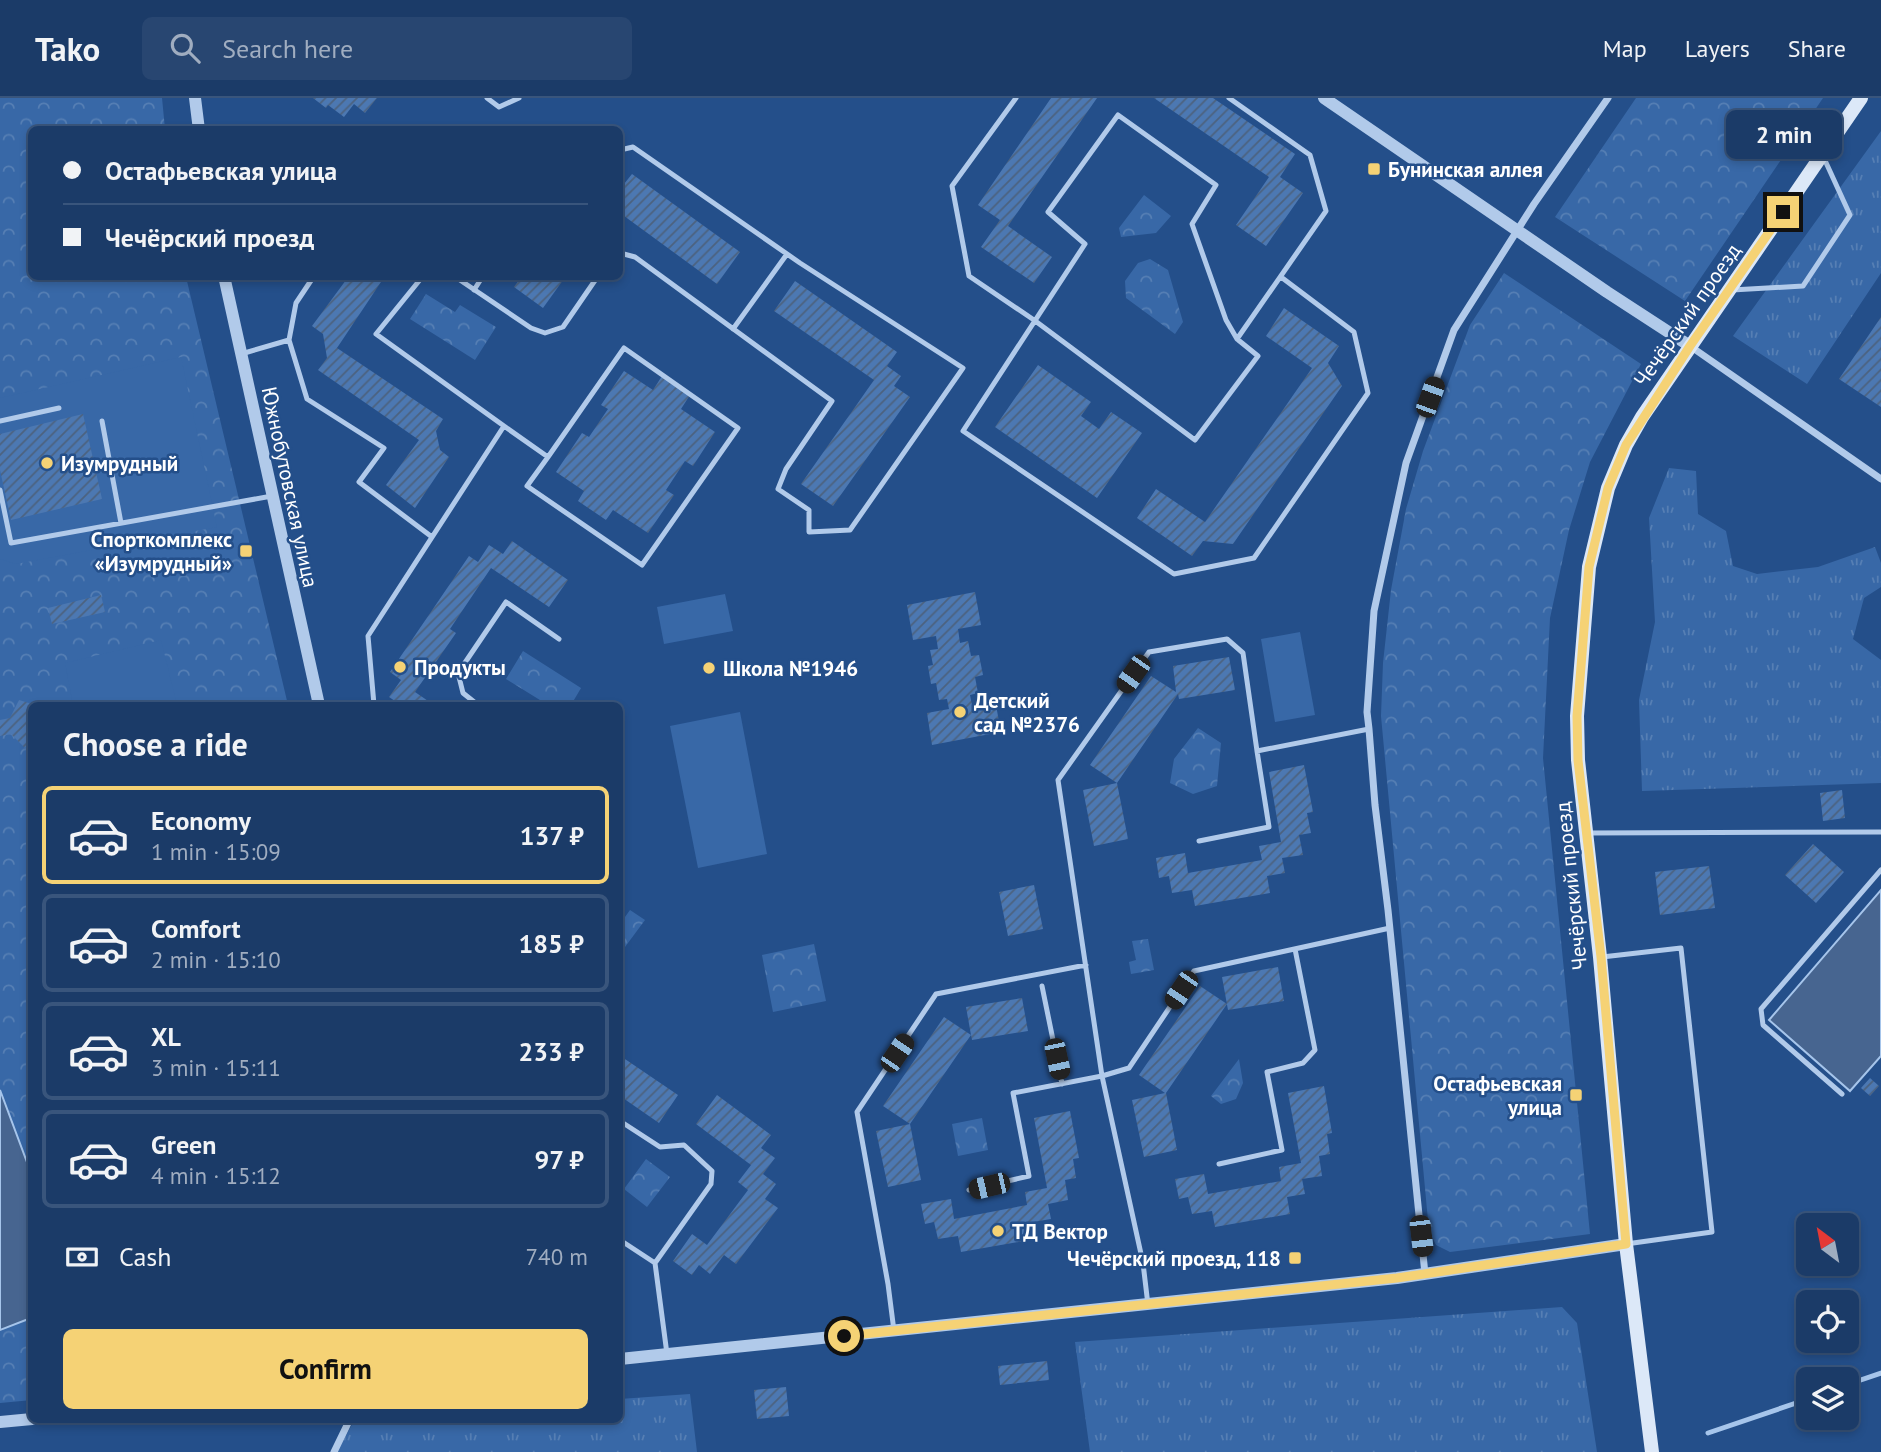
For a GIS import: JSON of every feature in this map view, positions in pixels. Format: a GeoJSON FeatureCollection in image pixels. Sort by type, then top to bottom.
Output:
{"type":"FeatureCollection","features":[{"type":"Feature","properties":{"kind":"main road","name":"Чечёрский проезд"},"geometry":{"type":"LineString","coordinates":[[1652,1452],[1626,1244],[1601,957],[1578,760],[1577,716],[1589,567],[1608,488],[1626,445],[1690,346],[1861,98]]}},
{"type":"Feature","properties":{"kind":"street"},"geometry":{"type":"LineString","coordinates":[[195,98],[198,126]]}},
{"type":"Feature","properties":{"kind":"street"},"geometry":{"type":"LineString","coordinates":[[1324,98],[1881,479]]}},
{"type":"Feature","properties":{"kind":"street"},"geometry":{"type":"LineString","coordinates":[[1425,1274],[1368,729],[1374,611],[1406,463],[1454,330],[1608,98]]}},
{"type":"Feature","properties":{"kind":"street","name":"Южнобутовская улица"},"geometry":{"type":"LineString","coordinates":[[225,280],[318,702]]}},
{"type":"Feature","properties":{"kind":"street"},"geometry":{"type":"LineString","coordinates":[[623,1359],[1425,1274],[1626,1244]]}},
{"type":"Feature","properties":{"kind":"street"},"geometry":{"type":"LineString","coordinates":[[0,1422],[28,1419]]}},
{"type":"Feature","properties":{"kind":"street"},"geometry":{"type":"LineString","coordinates":[[334,1452],[348,1423]]}},
{"type":"Feature","properties":{"kind":"lane"},"geometry":{"type":"LineString","coordinates":[[488,98],[499,107],[519,98]]}},
{"type":"Feature","properties":{"kind":"lane"},"geometry":{"type":"LineString","coordinates":[[1016,98],[952,186],[969,276],[1034,320],[1195,440],[1258,356],[1237,339],[1226,320],[1192,224],[1216,185],[1118,115],[1048,212],[1085,244],[1034,320],[963,430],[1174,574],[1254,558],[1368,393],[1354,332],[1281,277]]}},
{"type":"Feature","properties":{"kind":"lane"},"geometry":{"type":"LineString","coordinates":[[1229,98],[1310,155],[1326,211],[1237,339]]}},
{"type":"Feature","properties":{"kind":"lane"},"geometry":{"type":"LineString","coordinates":[[623,149],[633,147],[787,254],[962,368],[850,530],[809,532],[809,510],[778,489],[786,468],[832,401],[635,257],[623,254]]}},
{"type":"Feature","properties":{"kind":"lane"},"geometry":{"type":"LineString","coordinates":[[1729,290],[1803,286],[1850,215],[1822,155]]}},
{"type":"Feature","properties":{"kind":"lane"},"geometry":{"type":"LineString","coordinates":[[733,329],[787,254]]}},
{"type":"Feature","properties":{"kind":"lane"},"geometry":{"type":"LineString","coordinates":[[311,280],[296,303],[289,340],[307,399],[384,448],[359,482],[432,537]]}},
{"type":"Feature","properties":{"kind":"lane"},"geometry":{"type":"LineString","coordinates":[[420,280],[376,334],[548,457]]}},
{"type":"Feature","properties":{"kind":"lane"},"geometry":{"type":"LineString","coordinates":[[460,280],[531,328],[545,333],[563,327],[595,280]]}},
{"type":"Feature","properties":{"kind":"lane"},"geometry":{"type":"LineString","coordinates":[[474,290],[480,280]]}},
{"type":"Feature","properties":{"kind":"lane"},"geometry":{"type":"LineString","coordinates":[[241,354],[289,340]]}},
{"type":"Feature","properties":{"kind":"lane"},"geometry":{"type":"LineString","coordinates":[[624,348],[738,428],[642,565],[527,486],[548,457],[624,348]]}},
{"type":"Feature","properties":{"kind":"lane"},"geometry":{"type":"LineString","coordinates":[[0,421],[58,408]]}},
{"type":"Feature","properties":{"kind":"lane"},"geometry":{"type":"LineString","coordinates":[[102,421],[121,523]]}},
{"type":"Feature","properties":{"kind":"lane"},"geometry":{"type":"LineString","coordinates":[[373,702],[368,636],[504,426]]}},
{"type":"Feature","properties":{"kind":"lane"},"geometry":{"type":"LineString","coordinates":[[0,491],[10,543],[272,496]]}},
{"type":"Feature","properties":{"kind":"lane"},"geometry":{"type":"LineString","coordinates":[[474,702],[463,693],[458,673],[506,602],[559,639]]}},
{"type":"Feature","properties":{"kind":"lane"},"geometry":{"type":"LineString","coordinates":[[1148,1305],[1143,1263],[1102,1076],[1058,780],[1149,652],[1227,639],[1243,653],[1269,827],[1199,841]]}},
{"type":"Feature","properties":{"kind":"lane"},"geometry":{"type":"LineString","coordinates":[[1258,751],[1368,729]]}},
{"type":"Feature","properties":{"kind":"lane"},"geometry":{"type":"LineString","coordinates":[[1585,833],[1881,832]]}},
{"type":"Feature","properties":{"kind":"lane"},"geometry":{"type":"LineString","coordinates":[[1842,1094],[1763,1025],[1761,1009],[1881,870]]}},
{"type":"Feature","properties":{"kind":"lane"},"geometry":{"type":"LineString","coordinates":[[969,1190],[1029,1176],[1013,1093],[1102,1076],[1129,1068],[1195,971],[1390,928]]}},
{"type":"Feature","properties":{"kind":"lane"},"geometry":{"type":"LineString","coordinates":[[1601,957],[1681,948],[1712,1232],[1626,1244]]}},
{"type":"Feature","properties":{"kind":"lane"},"geometry":{"type":"LineString","coordinates":[[1219,1164],[1282,1150],[1267,1072],[1303,1063],[1315,1050],[1295,949]]}},
{"type":"Feature","properties":{"kind":"lane"},"geometry":{"type":"LineString","coordinates":[[894,1331],[857,1112],[936,994],[1086,965]]}},
{"type":"Feature","properties":{"kind":"lane"},"geometry":{"type":"LineString","coordinates":[[1042,986],[1062,1084]]}},
{"type":"Feature","properties":{"kind":"lane"},"geometry":{"type":"LineString","coordinates":[[623,1123],[660,1147],[684,1145],[712,1171],[711,1184],[654,1264],[667,1354]]}},
{"type":"Feature","properties":{"kind":"lane"},"geometry":{"type":"LineString","coordinates":[[623,1242],[654,1264]]}},
{"type":"Feature","properties":{"kind":"green space"},"geometry":{"type":"Polygon","coordinates":[[[0,98],[162,98],[165,126],[28,126],[28,280],[187,280],[287,702],[28,702],[28,1400],[0,1403],[0,98]]]}},
{"type":"Feature","properties":{"kind":"green space"},"geometry":{"type":"Polygon","coordinates":[[[1636,98],[1823,98],[1685,301],[1555,217],[1636,98]]]}},
{"type":"Feature","properties":{"kind":"green space"},"geometry":{"type":"Polygon","coordinates":[[[1881,131],[1881,273],[1807,384],[1733,336],[1881,131]]]}},
{"type":"Feature","properties":{"kind":"green space"},"geometry":{"type":"Polygon","coordinates":[[[1144,195],[1171,216],[1156,233],[1121,237],[1119,228],[1144,195]]]}},
{"type":"Feature","properties":{"kind":"green space"},"geometry":{"type":"Polygon","coordinates":[[[1150,259],[1168,270],[1183,322],[1175,334],[1126,298],[1125,281],[1138,263],[1150,259]]]}},
{"type":"Feature","properties":{"kind":"green space"},"geometry":{"type":"Polygon","coordinates":[[[1504,273],[1641,364],[1590,462],[1569,530],[1550,618],[1543,758],[1590,1234],[1450,1252],[1436,1245],[1429,1231],[1381,716],[1383,663],[1391,590],[1406,509],[1423,451],[1470,325],[1504,273]]]}},
{"type":"Feature","properties":{"kind":"green space"},"geometry":{"type":"Polygon","coordinates":[[[426,294],[455,312],[460,305],[496,327],[475,360],[410,319],[426,294]]]}},
{"type":"Feature","properties":{"kind":"green space"},"geometry":{"type":"Polygon","coordinates":[[[181,357],[217,527],[16,564],[0,559],[0,398],[181,357]]]}},
{"type":"Feature","properties":{"kind":"green space"},"geometry":{"type":"Polygon","coordinates":[[[1669,468],[1696,471],[1698,514],[1726,531],[1733,566],[1757,574],[1818,567],[1875,547],[1881,563],[1881,587],[1864,598],[1853,639],[1881,660],[1881,783],[1642,791],[1639,700],[1655,622],[1649,518],[1669,468]]]}},
{"type":"Feature","properties":{"kind":"green space"},"geometry":{"type":"Polygon","coordinates":[[[725,594],[733,631],[664,644],[657,607],[725,594]]]}},
{"type":"Feature","properties":{"kind":"green space"},"geometry":{"type":"Polygon","coordinates":[[[1300,632],[1315,715],[1275,722],[1261,639],[1300,632]]]}},
{"type":"Feature","properties":{"kind":"green space"},"geometry":{"type":"Polygon","coordinates":[[[161,640],[176,702],[72,702],[65,663],[161,640]]]}},
{"type":"Feature","properties":{"kind":"green space"},"geometry":{"type":"Polygon","coordinates":[[[523,651],[581,688],[573,702],[543,702],[506,679],[523,651]]]}},
{"type":"Feature","properties":{"kind":"green space"},"geometry":{"type":"Polygon","coordinates":[[[740,712],[767,854],[698,868],[670,726],[740,712]]]}},
{"type":"Feature","properties":{"kind":"green space"},"geometry":{"type":"Polygon","coordinates":[[[1198,728],[1221,743],[1217,786],[1193,794],[1170,783],[1174,759],[1198,728]]]}},
{"type":"Feature","properties":{"kind":"green space"},"geometry":{"type":"Polygon","coordinates":[[[630,910],[645,920],[625,947],[623,945],[623,920],[630,910]]]}},
{"type":"Feature","properties":{"kind":"green space"},"geometry":{"type":"Polygon","coordinates":[[[1148,939],[1154,970],[1131,974],[1129,962],[1136,960],[1132,941],[1148,939]]]}},
{"type":"Feature","properties":{"kind":"green space"},"geometry":{"type":"Polygon","coordinates":[[[814,944],[826,1001],[773,1012],[762,955],[814,944]]]}},
{"type":"Feature","properties":{"kind":"green space"},"geometry":{"type":"Polygon","coordinates":[[[1239,1059],[1243,1083],[1236,1099],[1221,1104],[1211,1096],[1239,1059]]]}},
{"type":"Feature","properties":{"kind":"green space"},"geometry":{"type":"Polygon","coordinates":[[[982,1118],[988,1150],[958,1156],[952,1124],[982,1118]]]}},
{"type":"Feature","properties":{"kind":"green space"},"geometry":{"type":"Polygon","coordinates":[[[646,1159],[670,1177],[647,1207],[624,1189],[646,1159]]]}},
{"type":"Feature","properties":{"kind":"green space"},"geometry":{"type":"Polygon","coordinates":[[[1562,1307],[1577,1323],[1597,1452],[1090,1452],[1075,1342],[1562,1307]]]}},
{"type":"Feature","properties":{"kind":"green space"},"geometry":{"type":"Polygon","coordinates":[[[690,1394],[697,1452],[337,1452],[353,1423],[623,1423],[623,1399],[690,1394]]]}},
{"type":"Feature","properties":{"kind":"shaded area"},"geometry":{"type":"Polygon","coordinates":[[[1881,890],[1881,1056],[1850,1091],[1769,1020],[1881,890]]]}},
{"type":"Feature","properties":{"kind":"shaded area"},"geometry":{"type":"Polygon","coordinates":[[[0,1090],[28,1165],[28,1319],[0,1330],[0,1090]]]}},
{"type":"Feature","properties":{"kind":"building"},"geometry":{"type":"Polygon","coordinates":[[[313,98],[377,98],[365,113],[354,104],[344,117],[313,98]]]}},
{"type":"Feature","properties":{"kind":"building"},"geometry":{"type":"Polygon","coordinates":[[[1051,98],[1097,98],[1008,226],[1052,257],[1034,283],[981,247],[1000,220],[978,205],[1051,98]]]}},
{"type":"Feature","properties":{"kind":"building"},"geometry":{"type":"Polygon","coordinates":[[[1154,98],[1213,98],[1295,154],[1280,177],[1303,193],[1266,246],[1236,225],[1269,177],[1154,98]]]}},
{"type":"Feature","properties":{"kind":"building"},"geometry":{"type":"Polygon","coordinates":[[[632,174],[740,252],[717,284],[623,215],[623,185],[632,174]]]}},
{"type":"Feature","properties":{"kind":"building"},"geometry":{"type":"Polygon","coordinates":[[[346,280],[382,280],[337,348],[443,419],[436,431],[440,450],[449,457],[415,508],[386,485],[419,440],[318,370],[327,358],[323,334],[312,326],[346,280]]]}},
{"type":"Feature","properties":{"kind":"building"},"geometry":{"type":"Polygon","coordinates":[[[519,280],[563,280],[543,308],[514,287],[519,280]]]}},
{"type":"Feature","properties":{"kind":"building"},"geometry":{"type":"Polygon","coordinates":[[[795,281],[897,352],[887,366],[901,376],[894,386],[910,397],[833,506],[801,484],[874,380],[774,311],[795,281]]]}},
{"type":"Feature","properties":{"kind":"building"},"geometry":{"type":"Polygon","coordinates":[[[1284,308],[1339,346],[1328,363],[1342,386],[1233,544],[1203,541],[1192,556],[1137,518],[1156,489],[1205,522],[1312,368],[1266,336],[1284,308]]]}},
{"type":"Feature","properties":{"kind":"building"},"geometry":{"type":"Polygon","coordinates":[[[1881,317],[1881,407],[1839,379],[1881,317]]]}},
{"type":"Feature","properties":{"kind":"building"},"geometry":{"type":"Polygon","coordinates":[[[1038,365],[1091,402],[1081,416],[1099,429],[1111,412],[1142,433],[1097,498],[995,427],[1038,365]]]}},
{"type":"Feature","properties":{"kind":"building"},"geometry":{"type":"Polygon","coordinates":[[[624,371],[653,390],[662,376],[690,395],[681,409],[715,432],[693,466],[685,461],[666,490],[674,495],[648,533],[613,510],[606,520],[578,501],[584,491],[556,472],[582,433],[589,437],[608,409],[601,405],[624,371]]]}},
{"type":"Feature","properties":{"kind":"building","name":"Изумрудный"},"geometry":{"type":"Polygon","coordinates":[[[83,414],[102,499],[11,520],[0,470],[0,434],[83,414]]]}},
{"type":"Feature","properties":{"kind":"building"},"geometry":{"type":"Polygon","coordinates":[[[512,541],[568,580],[549,607],[491,568],[450,629],[456,633],[415,692],[430,702],[396,702],[389,697],[401,680],[390,672],[469,556],[478,562],[489,545],[503,554],[512,541]]]}},
{"type":"Feature","properties":{"kind":"building"},"geometry":{"type":"Polygon","coordinates":[[[975,592],[981,625],[958,629],[960,643],[968,641],[971,656],[979,655],[983,675],[975,677],[978,693],[970,695],[972,705],[995,700],[1001,732],[932,745],[927,713],[949,709],[947,699],[939,700],[936,683],[931,684],[928,666],[933,665],[930,650],[938,649],[936,636],[913,640],[907,605],[975,592]]]}},
{"type":"Feature","properties":{"kind":"building"},"geometry":{"type":"Polygon","coordinates":[[[101,595],[105,612],[52,624],[48,608],[101,595]]]}},
{"type":"Feature","properties":{"kind":"building"},"geometry":{"type":"Polygon","coordinates":[[[1229,657],[1235,690],[1179,699],[1178,694],[1117,783],[1090,765],[1151,676],[1176,692],[1173,666],[1229,657]]]}},
{"type":"Feature","properties":{"kind":"building"},"geometry":{"type":"Polygon","coordinates":[[[19,700],[28,703],[28,745],[25,748],[11,734],[0,736],[0,720],[10,718],[19,700]]]}},
{"type":"Feature","properties":{"kind":"building"},"geometry":{"type":"Polygon","coordinates":[[[1304,765],[1313,812],[1307,813],[1311,833],[1299,835],[1303,855],[1282,858],[1285,873],[1267,876],[1270,893],[1195,906],[1192,890],[1172,893],[1169,876],[1159,878],[1156,858],[1185,853],[1188,873],[1262,860],[1259,846],[1281,842],[1269,772],[1304,765]]]}},
{"type":"Feature","properties":{"kind":"building"},"geometry":{"type":"Polygon","coordinates":[[[1117,783],[1128,839],[1094,846],[1083,790],[1117,783]]]}},
{"type":"Feature","properties":{"kind":"building"},"geometry":{"type":"Polygon","coordinates":[[[1842,790],[1845,818],[1823,821],[1820,793],[1842,790]]]}},
{"type":"Feature","properties":{"kind":"building"},"geometry":{"type":"Polygon","coordinates":[[[1813,844],[1844,872],[1816,903],[1785,875],[1813,844]]]}},
{"type":"Feature","properties":{"kind":"building"},"geometry":{"type":"Polygon","coordinates":[[[1709,866],[1715,908],[1660,915],[1655,872],[1709,866]]]}},
{"type":"Feature","properties":{"kind":"building"},"geometry":{"type":"Polygon","coordinates":[[[1034,885],[1043,929],[1008,936],[999,892],[1034,885]]]}},
{"type":"Feature","properties":{"kind":"building"},"geometry":{"type":"Polygon","coordinates":[[[1278,967],[1284,1001],[1228,1010],[1222,977],[1278,967]]]}},
{"type":"Feature","properties":{"kind":"building"},"geometry":{"type":"Polygon","coordinates":[[[1200,986],[1227,1004],[1166,1093],[1177,1150],[1144,1157],[1132,1100],[1165,1093],[1139,1075],[1200,986]]]}},
{"type":"Feature","properties":{"kind":"building"},"geometry":{"type":"Polygon","coordinates":[[[1022,998],[1028,1031],[972,1040],[966,1007],[1022,998]]]}},
{"type":"Feature","properties":{"kind":"building"},"geometry":{"type":"Polygon","coordinates":[[[944,1017],[971,1035],[910,1124],[883,1106],[944,1017]]]}},
{"type":"Feature","properties":{"kind":"building"},"geometry":{"type":"Polygon","coordinates":[[[623,1058],[678,1095],[659,1123],[623,1098],[623,1058]]]}},
{"type":"Feature","properties":{"kind":"building"},"geometry":{"type":"Polygon","coordinates":[[[1870,1078],[1879,1086],[1870,1096],[1861,1088],[1870,1078]]]}},
{"type":"Feature","properties":{"kind":"building"},"geometry":{"type":"Polygon","coordinates":[[[1324,1086],[1332,1133],[1327,1134],[1330,1154],[1319,1156],[1322,1176],[1302,1179],[1305,1194],[1287,1197],[1290,1214],[1215,1227],[1212,1211],[1192,1214],[1188,1197],[1179,1199],[1175,1179],[1204,1174],[1208,1194],[1281,1181],[1279,1167],[1301,1163],[1288,1093],[1324,1086]]]}},
{"type":"Feature","properties":{"kind":"building"},"geometry":{"type":"Polygon","coordinates":[[[717,1095],[771,1135],[761,1148],[775,1158],[763,1174],[776,1184],[765,1199],[778,1208],[736,1264],[724,1255],[710,1274],[699,1265],[692,1275],[673,1261],[692,1234],[707,1245],[748,1190],[738,1182],[751,1165],[696,1124],[717,1095]]]}},
{"type":"Feature","properties":{"kind":"building"},"geometry":{"type":"Polygon","coordinates":[[[1070,1111],[1079,1158],[1073,1159],[1076,1178],[1065,1180],[1068,1200],[1048,1204],[1051,1219],[1033,1222],[1036,1239],[961,1252],[958,1236],[938,1239],[934,1222],[925,1224],[921,1204],[951,1199],[954,1219],[1027,1205],[1025,1192],[1047,1188],[1034,1118],[1070,1111]]]}},
{"type":"Feature","properties":{"kind":"building"},"geometry":{"type":"Polygon","coordinates":[[[910,1124],[921,1180],[888,1187],[876,1131],[910,1124]]]}},
{"type":"Feature","properties":{"kind":"building"},"geometry":{"type":"Polygon","coordinates":[[[1047,1361],[1049,1380],[1000,1385],[998,1366],[1047,1361]]]}},
{"type":"Feature","properties":{"kind":"building"},"geometry":{"type":"Polygon","coordinates":[[[786,1387],[789,1416],[757,1419],[754,1390],[786,1387]]]}},
{"type":"Feature","properties":{"kind":"waterway"},"geometry":{"type":"LineString","coordinates":[[1859,1381],[1881,1373]]}},
{"type":"Feature","properties":{"kind":"waterway"},"geometry":{"type":"LineString","coordinates":[[1708,1433],[1796,1403]]}},
{"type":"Feature","properties":{"kind":"place","name":"Бунинская аллея"},"geometry":{"type":"Point","coordinates":[1374,169]}},
{"type":"Feature","properties":{"kind":"place","name":"Изумрудный"},"geometry":{"type":"Point","coordinates":[47,463]}},
{"type":"Feature","properties":{"kind":"place","name":"Спорткомплекс «Изумрудный»"},"geometry":{"type":"Point","coordinates":[246,551]}},
{"type":"Feature","properties":{"kind":"place","name":"Продукты"},"geometry":{"type":"Point","coordinates":[400,667]}},
{"type":"Feature","properties":{"kind":"place","name":"Школа №1946"},"geometry":{"type":"Point","coordinates":[709,668]}},
{"type":"Feature","properties":{"kind":"place","name":"Детский сад №2376"},"geometry":{"type":"Point","coordinates":[960,712]}},
{"type":"Feature","properties":{"kind":"place","name":"Остафьевская улица"},"geometry":{"type":"Point","coordinates":[1576,1095]}},
{"type":"Feature","properties":{"kind":"place","name":"ТД Вектор"},"geometry":{"type":"Point","coordinates":[998,1231]}},
{"type":"Feature","properties":{"kind":"place","name":"Чечёрский проезд, 118"},"geometry":{"type":"Point","coordinates":[1295,1258]}},
{"type":"Feature","properties":{"kind":"route"},"geometry":{"type":"LineString","coordinates":[[844,1336],[1397,1278],[1626,1244],[1601,957],[1578,760],[1577,716],[1589,567],[1608,488],[1626,445],[1642,417],[1783,212]]}}]}
